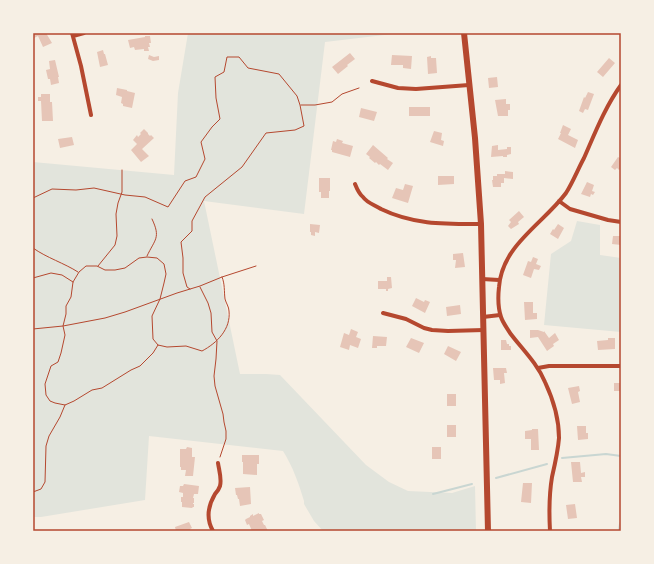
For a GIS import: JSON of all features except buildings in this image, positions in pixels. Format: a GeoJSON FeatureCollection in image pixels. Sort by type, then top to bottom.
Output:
{"type":"FeatureCollection","features":[{"type":"Feature","properties":{"kind":"main road"},"geometry":{"type":"LineString","coordinates":[[464,33],[476,152],[481,224],[488,531]]}},
{"type":"Feature","properties":{"kind":"street"},"geometry":{"type":"LineString","coordinates":[[84,33],[72,34],[81,66],[91,115]]}},
{"type":"Feature","properties":{"kind":"street"},"geometry":{"type":"LineString","coordinates":[[372,81],[398,88],[416,89],[469,85]]}},
{"type":"Feature","properties":{"kind":"street"},"geometry":{"type":"LineString","coordinates":[[550,531],[550,495],[559,435],[556,416],[550,394],[538,368],[517,343],[500,316],[498,298],[499,280],[504,265],[511,252],[559,201],[569,187],[606,109],[621,85]]}},
{"type":"Feature","properties":{"kind":"street"},"geometry":{"type":"LineString","coordinates":[[355,184],[359,193],[366,201],[404,218],[435,223],[481,224]]}},
{"type":"Feature","properties":{"kind":"street"},"geometry":{"type":"LineString","coordinates":[[559,201],[570,209],[608,220],[621,222]]}},
{"type":"Feature","properties":{"kind":"street"},"geometry":{"type":"LineString","coordinates":[[482,279],[499,280]]}},
{"type":"Feature","properties":{"kind":"street"},"geometry":{"type":"LineString","coordinates":[[383,314],[406,319],[424,328],[432,330],[484,330]]}},
{"type":"Feature","properties":{"kind":"street"},"geometry":{"type":"LineString","coordinates":[[483,317],[500,316]]}},
{"type":"Feature","properties":{"kind":"street"},"geometry":{"type":"LineString","coordinates":[[538,368],[549,366],[621,366]]}},
{"type":"Feature","properties":{"kind":"street"},"geometry":{"type":"LineString","coordinates":[[213,531],[209,524],[208,514],[220,485],[218,463]]}},
{"type":"Feature","properties":{"kind":"path"},"geometry":{"type":"LineString","coordinates":[[33,198],[52,189],[76,190],[94,188],[121,194],[145,197],[168,207],[185,181],[196,177],[205,159],[201,142],[220,119],[216,98],[215,77],[224,72],[227,57],[239,57],[248,68],[279,74],[297,96],[304,126],[295,130],[266,134],[242,167],[205,197],[192,220],[192,231],[181,242],[183,273],[187,287],[190,289]]}},
{"type":"Feature","properties":{"kind":"path"},"geometry":{"type":"LineString","coordinates":[[300,105],[315,105],[332,102],[342,94],[359,88]]}},
{"type":"Feature","properties":{"kind":"path"},"geometry":{"type":"LineString","coordinates":[[97,266],[115,245],[117,236],[116,214],[121,194],[122,170]]}},
{"type":"Feature","properties":{"kind":"path"},"geometry":{"type":"LineString","coordinates":[[147,257],[156,241],[158,233],[152,219]]}},
{"type":"Feature","properties":{"kind":"path"},"geometry":{"type":"LineString","coordinates":[[33,248],[43,255],[78,272]]}},
{"type":"Feature","properties":{"kind":"path"},"geometry":{"type":"LineString","coordinates":[[158,345],[153,353],[140,366],[102,388],[92,390],[74,401],[65,405],[55,403],[50,401],[46,395],[45,384],[51,366],[58,362],[61,353],[65,335],[63,326],[66,306],[71,297],[73,282],[78,272],[86,266],[97,266],[105,270],[115,270],[125,268],[139,258],[157,258],[164,264],[166,274],[160,299],[152,316],[154,339],[158,345],[186,346],[202,351],[217,341],[223,334],[228,323],[229,310],[222,277]]}},
{"type":"Feature","properties":{"kind":"path"},"geometry":{"type":"LineString","coordinates":[[33,329],[63,326],[105,318],[256,266]]}},
{"type":"Feature","properties":{"kind":"path"},"geometry":{"type":"LineString","coordinates":[[33,278],[51,273],[62,275],[73,282]]}},
{"type":"Feature","properties":{"kind":"path"},"geometry":{"type":"LineString","coordinates":[[200,286],[208,303],[211,313],[212,332],[217,341],[214,376],[215,386],[224,414],[226,431],[226,439],[218,463]]}},
{"type":"Feature","properties":{"kind":"path"},"geometry":{"type":"LineString","coordinates":[[33,492],[41,489],[46,482],[46,446],[65,405]]}},
{"type":"Feature","properties":{"kind":"shaded area"},"geometry":{"type":"Polygon","coordinates":[[[188,33],[401,33],[325,42],[304,214],[204,201],[240,374],[280,375],[366,465],[389,482],[408,491],[452,493],[475,486],[476,531],[323,531],[314,521],[304,504],[290,463],[283,451],[149,436],[145,500],[41,517],[33,517],[33,162],[174,175],[178,93],[188,33]]]}},
{"type":"Feature","properties":{"kind":"shaded area"},"geometry":{"type":"Polygon","coordinates":[[[577,221],[600,225],[600,255],[621,258],[621,332],[544,325],[551,254],[571,241],[577,221]]]}},
{"type":"Feature","properties":{"kind":"waterway"},"geometry":{"type":"LineString","coordinates":[[562,458],[606,454],[621,456]]}},
{"type":"Feature","properties":{"kind":"waterway"},"geometry":{"type":"LineString","coordinates":[[496,478],[547,464]]}},
{"type":"Feature","properties":{"kind":"waterway"},"geometry":{"type":"LineString","coordinates":[[433,494],[472,484]]}},
{"type":"Feature","properties":{"kind":"waterway"},"geometry":{"type":"LineString","coordinates":[[619,531],[621,522]]}}]}
